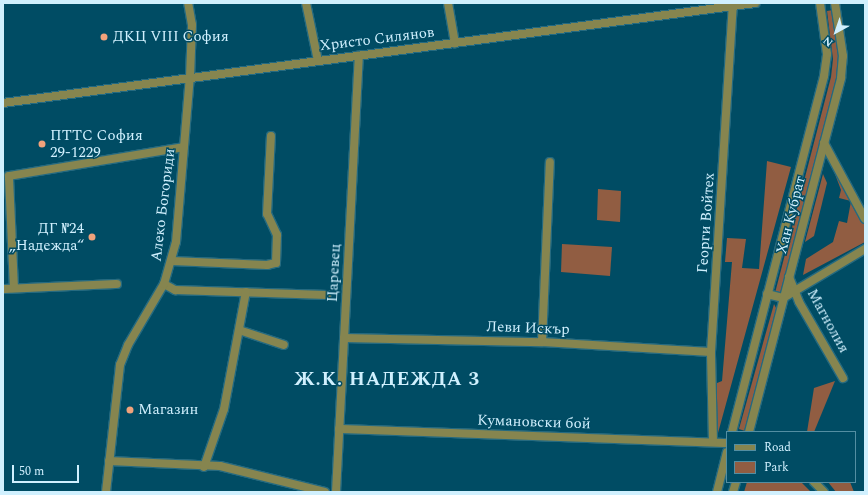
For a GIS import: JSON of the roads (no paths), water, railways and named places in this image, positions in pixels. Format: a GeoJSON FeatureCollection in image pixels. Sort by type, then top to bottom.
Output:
{"type":"FeatureCollection","features":[{"type":"Feature","properties":{"kind":"street","name":"Алеко Богориди"},"geometry":{"type":"LineString","coordinates":[[106,492],[123,355],[164,284],[172,261],[190,77],[192,25],[188,3]]}},
{"type":"Feature","properties":{"kind":"street"},"geometry":{"type":"LineString","coordinates":[[306,3],[318,61]]}},
{"type":"Feature","properties":{"kind":"street"},"geometry":{"type":"LineString","coordinates":[[448,3],[455,43]]}},
{"type":"Feature","properties":{"kind":"street","name":"Христо Силянов"},"geometry":{"type":"LineString","coordinates":[[3,103],[755,3]]}},
{"type":"Feature","properties":{"kind":"street","name":"Хан Кубрат"},"geometry":{"type":"LineString","coordinates":[[732,431],[824,76],[827,54],[820,3]]}},
{"type":"Feature","properties":{"kind":"street","name":"Хан Кубрат"},"geometry":{"type":"LineString","coordinates":[[749,431],[843,66],[835,3]]}},
{"type":"Feature","properties":{"kind":"street","name":"Георги Войтех"},"geometry":{"type":"LineString","coordinates":[[713,442],[712,352],[733,6]]}},
{"type":"Feature","properties":{"kind":"street","name":"Царевец"},"geometry":{"type":"LineString","coordinates":[[336,492],[359,56]]}},
{"type":"Feature","properties":{"kind":"street"},"geometry":{"type":"LineString","coordinates":[[172,261],[267,265],[276,263],[277,235],[267,214],[270,136]]}},
{"type":"Feature","properties":{"kind":"street"},"geometry":{"type":"LineString","coordinates":[[824,143],[865,219]]}},
{"type":"Feature","properties":{"kind":"street"},"geometry":{"type":"LineString","coordinates":[[14,288],[7,205],[8,176],[184,147]]}},
{"type":"Feature","properties":{"kind":"street"},"geometry":{"type":"LineString","coordinates":[[542,342],[550,162]]}},
{"type":"Feature","properties":{"kind":"street"},"geometry":{"type":"LineString","coordinates":[[767,294],[783,298],[794,289],[865,249]]}},
{"type":"Feature","properties":{"kind":"street","name":"Магнолия"},"geometry":{"type":"LineString","coordinates":[[790,277],[794,289],[843,378]]}},
{"type":"Feature","properties":{"kind":"street"},"geometry":{"type":"LineString","coordinates":[[3,289],[116,284]]}},
{"type":"Feature","properties":{"kind":"street"},"geometry":{"type":"LineString","coordinates":[[164,284],[174,290],[327,295]]}},
{"type":"Feature","properties":{"kind":"street"},"geometry":{"type":"LineString","coordinates":[[204,467],[224,409],[242,331],[246,292]]}},
{"type":"Feature","properties":{"kind":"street"},"geometry":{"type":"LineString","coordinates":[[242,331],[284,345]]}},
{"type":"Feature","properties":{"kind":"street","name":"Леви Искър"},"geometry":{"type":"LineString","coordinates":[[344,338],[542,342],[712,352]]}},
{"type":"Feature","properties":{"kind":"street","name":"Кумановски бой"},"geometry":{"type":"LineString","coordinates":[[340,429],[726,443]]}},
{"type":"Feature","properties":{"kind":"street"},"geometry":{"type":"LineString","coordinates":[[717,492],[726,456]]}},
{"type":"Feature","properties":{"kind":"street"},"geometry":{"type":"LineString","coordinates":[[109,461],[204,467],[220,466],[278,478],[325,492]]}},
{"type":"Feature","properties":{"kind":"street"},"geometry":{"type":"LineString","coordinates":[[815,483],[824,492]]}},
{"type":"Feature","properties":{"kind":"place","name":"ДКЦ VIII София"},"geometry":{"type":"Point","coordinates":[104,37]}},
{"type":"Feature","properties":{"kind":"place","name":"ПТТС София 29-1229"},"geometry":{"type":"Point","coordinates":[42,144]}},
{"type":"Feature","properties":{"kind":"place","name":"ДГ №24 „Надежда“"},"geometry":{"type":"Point","coordinates":[92,237]}},
{"type":"Feature","properties":{"kind":"place","name":"Магазин"},"geometry":{"type":"Point","coordinates":[130,410]}},
{"type":"Feature","properties":{"kind":"district","name":"Ж.К. НАДЕЖДА 3"},"geometry":{"type":"Point","coordinates":[387,380]}}]}
